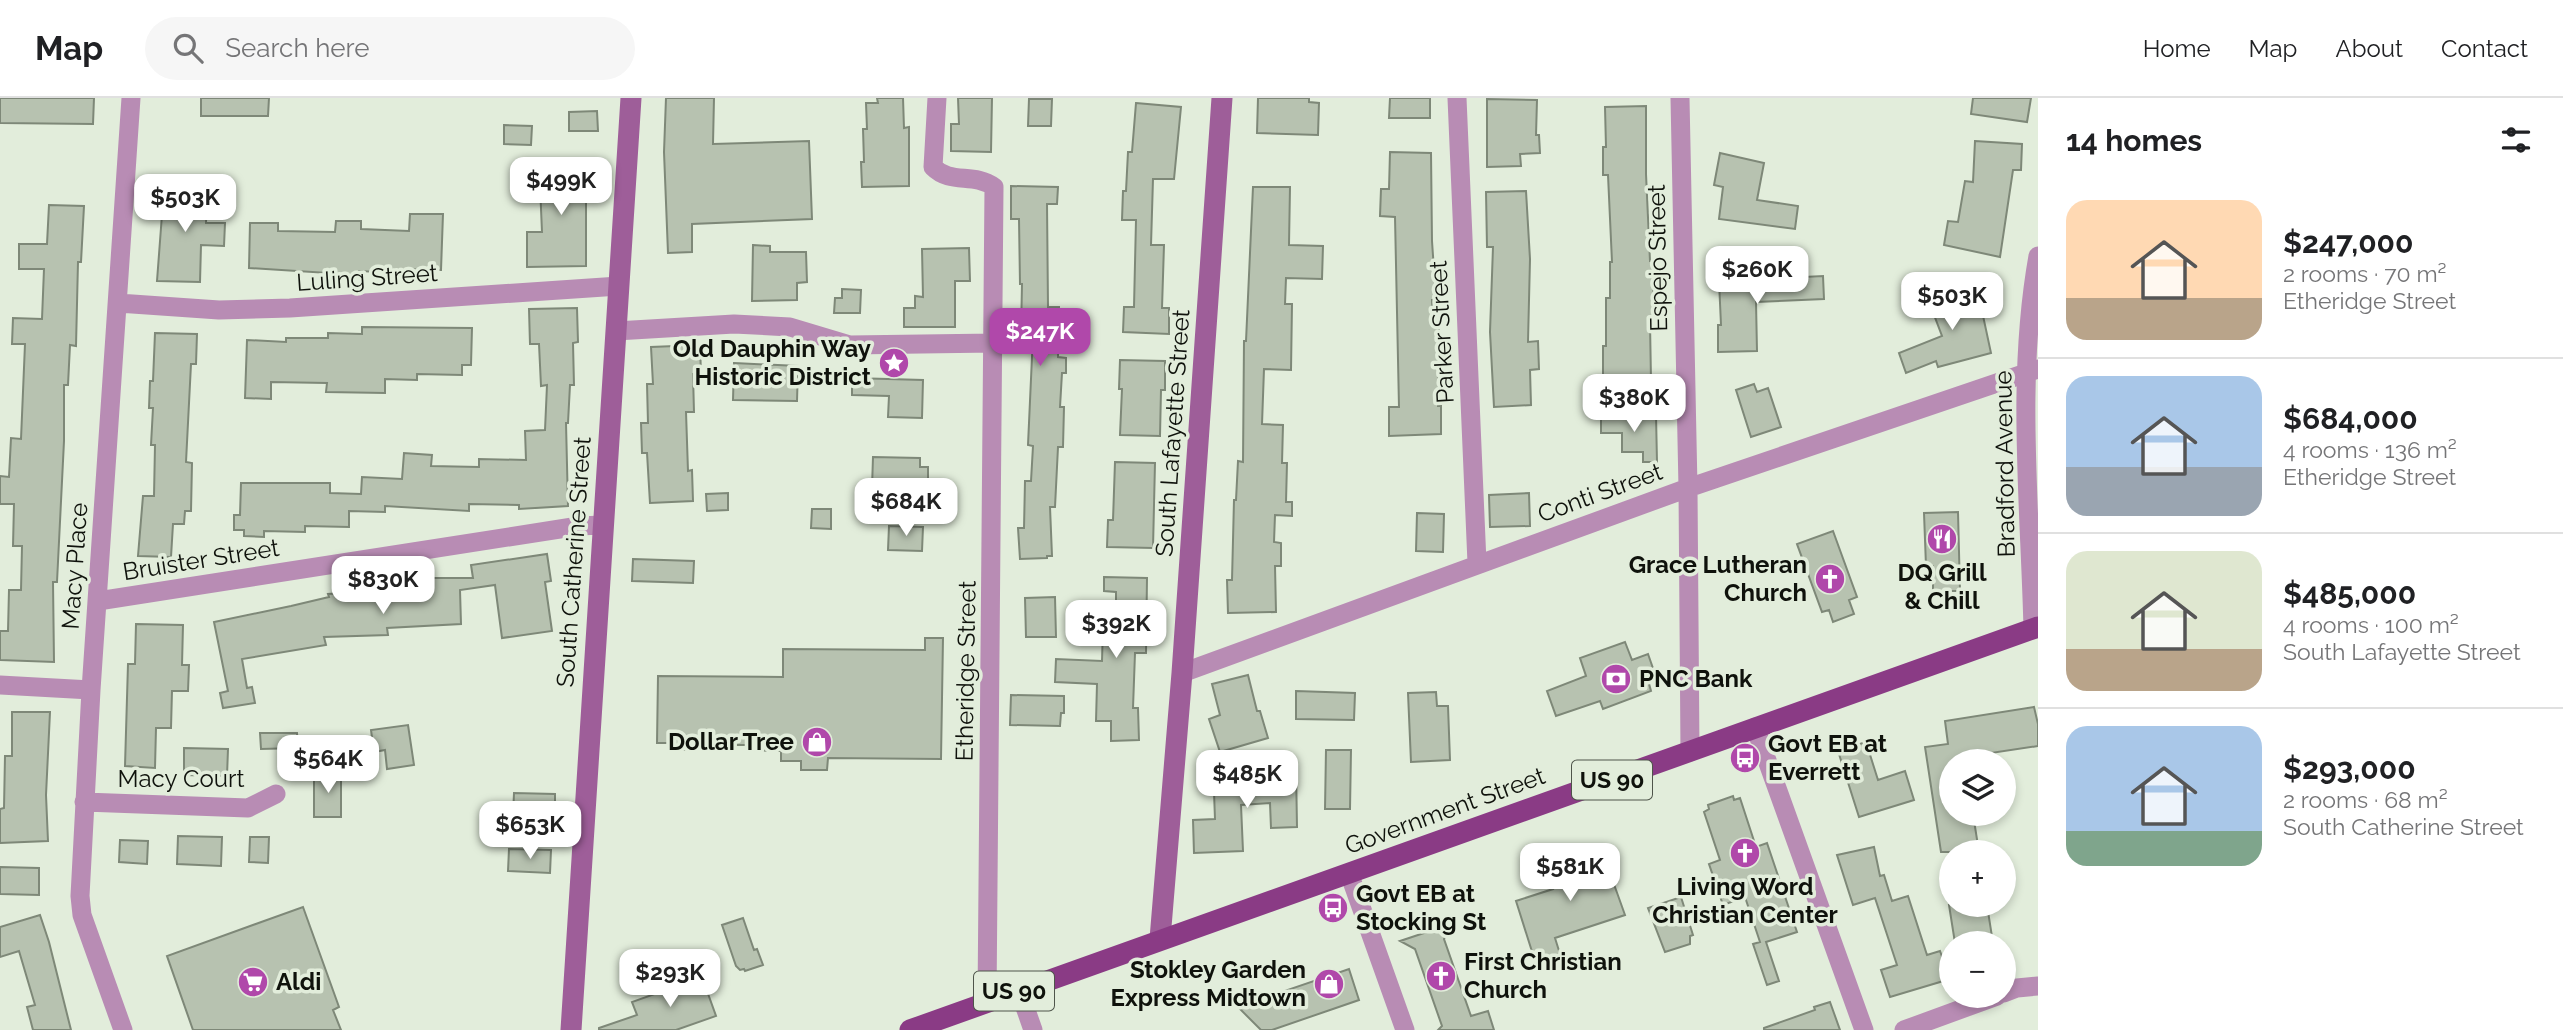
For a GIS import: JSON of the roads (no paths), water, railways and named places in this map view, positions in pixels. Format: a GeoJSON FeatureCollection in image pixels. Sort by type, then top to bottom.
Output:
{"type":"FeatureCollection","features":[{"type":"Feature","properties":{"kind":"main road","name":"Government Street"},"geometry":{"type":"LineString","coordinates":[[910,1030],[2036,628]]}},
{"type":"Feature","properties":{"kind":"street","name":"Macy Place"},"geometry":{"type":"LineString","coordinates":[[123,1030],[82,915],[80,896],[91,690],[131,98]]}},
{"type":"Feature","properties":{"kind":"street","name":"South Catherine Street"},"geometry":{"type":"LineString","coordinates":[[571,1030],[631,98]]}},
{"type":"Feature","properties":{"kind":"street","name":"Etheridge Street"},"geometry":{"type":"LineString","coordinates":[[937,98],[933,167],[941,176],[984,180],[994,187],[987,1001]]}},
{"type":"Feature","properties":{"kind":"street","name":"South Lafayette Street"},"geometry":{"type":"LineString","coordinates":[[1160,939],[1182,673],[1222,98]]}},
{"type":"Feature","properties":{"kind":"street","name":"Parker Street"},"geometry":{"type":"LineString","coordinates":[[1457,98],[1478,563]]}},
{"type":"Feature","properties":{"kind":"street","name":"Espejo Street"},"geometry":{"type":"LineString","coordinates":[[1680,98],[1690,752]]}},
{"type":"Feature","properties":{"kind":"street","name":"Bradford Avenue"},"geometry":{"type":"LineString","coordinates":[[2036,628],[2030,303],[2038,256]]}},
{"type":"Feature","properties":{"kind":"street","name":"Luling Street"},"geometry":{"type":"LineString","coordinates":[[118,303],[219,310],[290,308],[620,286]]}},
{"type":"Feature","properties":{"kind":"street"},"geometry":{"type":"LineString","coordinates":[[616,331],[734,324],[790,327],[850,345],[994,343]]}},
{"type":"Feature","properties":{"kind":"street","name":"Conti Street"},"geometry":{"type":"LineString","coordinates":[[1182,673],[1688,488],[2032,371]]}},
{"type":"Feature","properties":{"kind":"street","name":"Bruister Street"},"geometry":{"type":"LineString","coordinates":[[98,601],[579,526],[603,525]]}},
{"type":"Feature","properties":{"kind":"street"},"geometry":{"type":"LineString","coordinates":[[0,685],[91,690]]}},
{"type":"Feature","properties":{"kind":"street"},"geometry":{"type":"LineString","coordinates":[[1755,727],[1864,1030]]}},
{"type":"Feature","properties":{"kind":"street","name":"Macy Court"},"geometry":{"type":"LineString","coordinates":[[84,802],[248,808],[276,794]]}},
{"type":"Feature","properties":{"kind":"street"},"geometry":{"type":"LineString","coordinates":[[1349,873],[1405,1030]]}},
{"type":"Feature","properties":{"kind":"street"},"geometry":{"type":"LineString","coordinates":[[2016,988],[2038,986]]}},
{"type":"Feature","properties":{"kind":"street"},"geometry":{"type":"LineString","coordinates":[[1019,990],[1033,1030]]}},
{"type":"Feature","properties":{"kind":"street"},"geometry":{"type":"LineString","coordinates":[[1904,1030],[1964,1008]]}},
{"type":"Feature","properties":{"kind":"place","name":"Old Dauphin Way Historic District"},"geometry":{"type":"Point","coordinates":[894,363]}},
{"type":"Feature","properties":{"kind":"place","name":"DQ Grill & Chill"},"geometry":{"type":"Point","coordinates":[1942,539]}},
{"type":"Feature","properties":{"kind":"place","name":"Grace Lutheran Church"},"geometry":{"type":"Point","coordinates":[1830,579]}},
{"type":"Feature","properties":{"kind":"place","name":"PNC Bank"},"geometry":{"type":"Point","coordinates":[1616,679]}},
{"type":"Feature","properties":{"kind":"place","name":"Dollar Tree"},"geometry":{"type":"Point","coordinates":[817,742]}},
{"type":"Feature","properties":{"kind":"place","name":"Govt EB at Everrett"},"geometry":{"type":"Point","coordinates":[1745,758]}},
{"type":"Feature","properties":{"kind":"place","name":"Living Word Christian Center"},"geometry":{"type":"Point","coordinates":[1745,853]}},
{"type":"Feature","properties":{"kind":"place","name":"Govt EB at Stocking St"},"geometry":{"type":"Point","coordinates":[1333,908]}},
{"type":"Feature","properties":{"kind":"place","name":"First Christian Church"},"geometry":{"type":"Point","coordinates":[1441,976]}},
{"type":"Feature","properties":{"kind":"place","name":"Aldi"},"geometry":{"type":"Point","coordinates":[253,982]}},
{"type":"Feature","properties":{"kind":"place","name":"Stokley Garden Express Midtown"},"geometry":{"type":"Point","coordinates":[1329,984]}}]}
